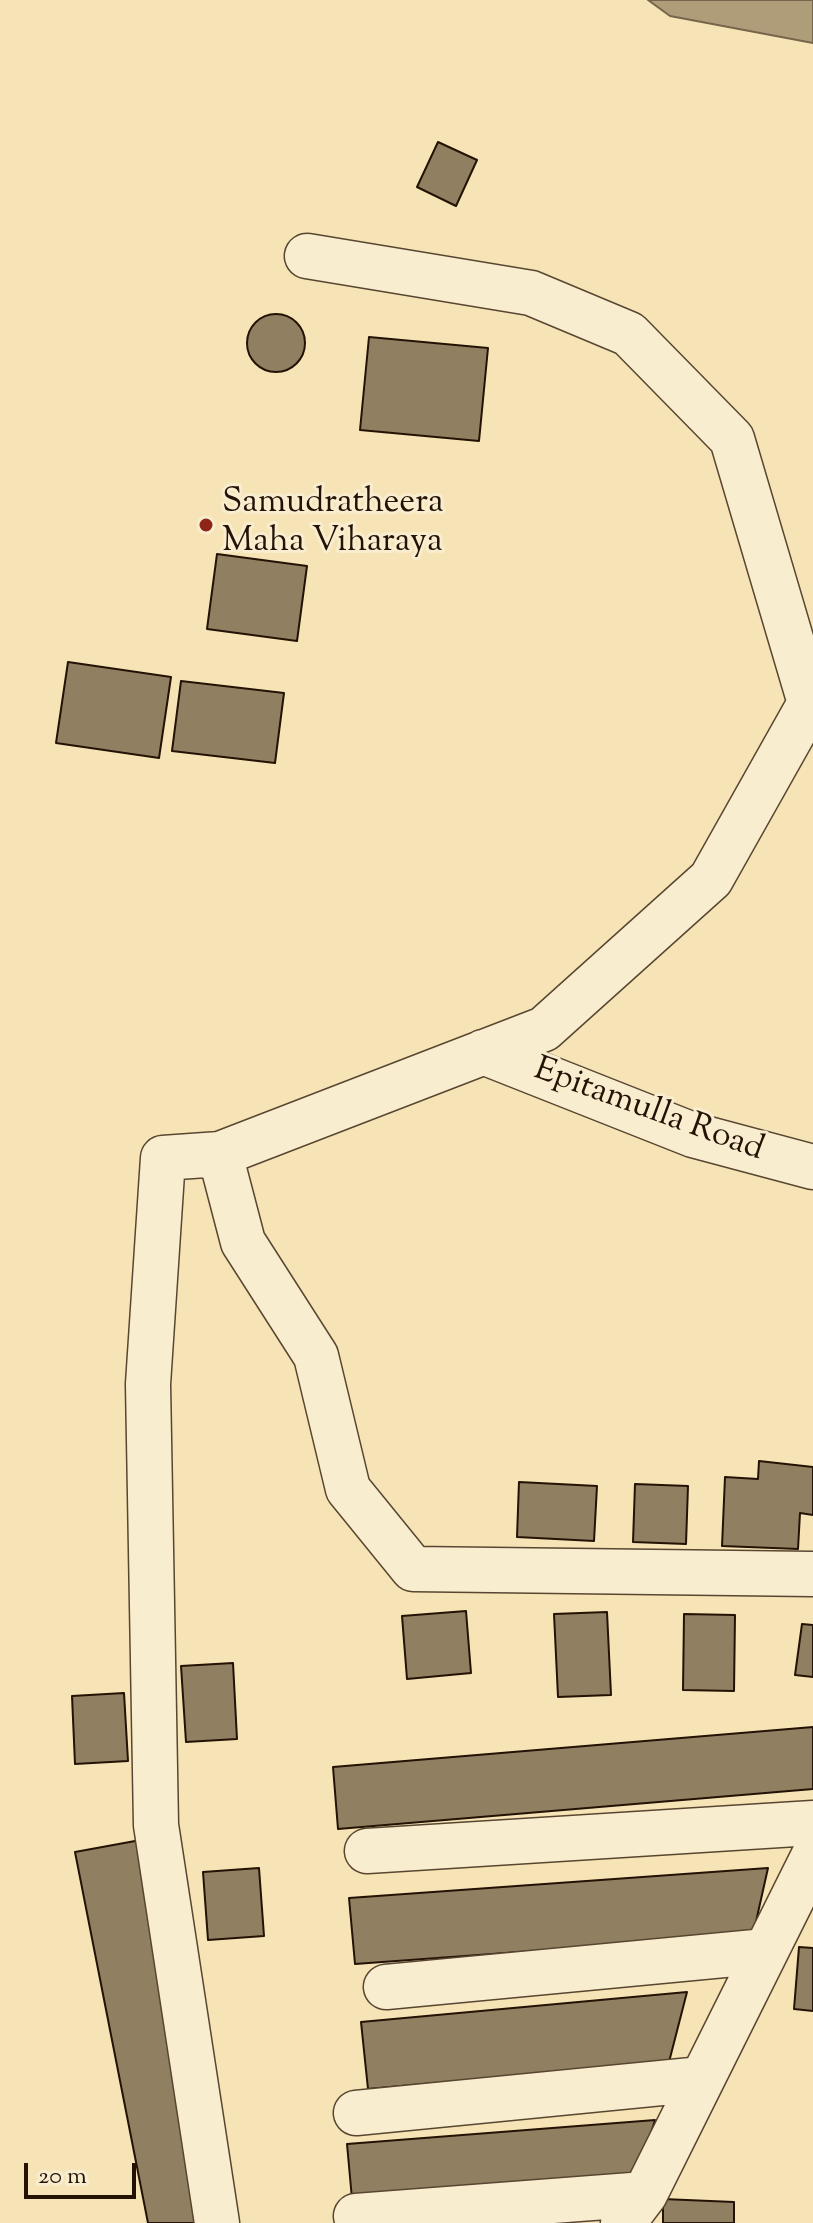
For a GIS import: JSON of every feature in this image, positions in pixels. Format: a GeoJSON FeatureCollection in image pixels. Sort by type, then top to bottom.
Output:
{"type":"FeatureCollection","features":[{"type":"Feature","properties":{"kind":"street"},"geometry":{"type":"LineString","coordinates":[[217,2223],[156,1825],[148,1384],[163,1158],[220,1154],[544,1029],[711,879],[810,703],[732,439],[629,334],[531,293],[307,256]]}},
{"type":"Feature","properties":{"kind":"street","name":"Epitamulla Road"},"geometry":{"type":"LineString","coordinates":[[483,1052],[693,1135],[813,1167]]}},
{"type":"Feature","properties":{"kind":"street"},"geometry":{"type":"LineString","coordinates":[[220,1154],[243,1242],[316,1356],[348,1489],[413,1569],[813,1574]]}},
{"type":"Feature","properties":{"kind":"street"},"geometry":{"type":"LineString","coordinates":[[367,1851],[813,1823]]}},
{"type":"Feature","properties":{"kind":"street"},"geometry":{"type":"LineString","coordinates":[[356,2216],[634,2208],[813,1857]]}},
{"type":"Feature","properties":{"kind":"street"},"geometry":{"type":"LineString","coordinates":[[386,1987],[766,1951]]}},
{"type":"Feature","properties":{"kind":"street"},"geometry":{"type":"LineString","coordinates":[[356,2113],[702,2079]]}},
{"type":"Feature","properties":{"kind":"shaded area"},"geometry":{"type":"Polygon","coordinates":[[[648,0],[813,0],[813,43],[670,16],[648,0]]]}},
{"type":"Feature","properties":{"kind":"building"},"geometry":{"type":"Polygon","coordinates":[[[438,142],[477,160],[456,206],[417,187],[438,142]]]}},
{"type":"Feature","properties":{"kind":"building"},"geometry":{"type":"Polygon","coordinates":[[[276,314],[297,322],[305,343],[297,364],[276,372],[255,364],[247,343],[255,322],[276,314]]]}},
{"type":"Feature","properties":{"kind":"building"},"geometry":{"type":"Polygon","coordinates":[[[369,337],[488,348],[479,441],[360,430],[369,337]]]}},
{"type":"Feature","properties":{"kind":"building"},"geometry":{"type":"Polygon","coordinates":[[[217,554],[307,566],[297,641],[207,629],[217,554]]]}},
{"type":"Feature","properties":{"kind":"building"},"geometry":{"type":"Polygon","coordinates":[[[68,662],[171,677],[159,758],[56,743],[68,662]]]}},
{"type":"Feature","properties":{"kind":"building"},"geometry":{"type":"Polygon","coordinates":[[[181,681],[284,693],[275,763],[172,751],[181,681]]]}},
{"type":"Feature","properties":{"kind":"building"},"geometry":{"type":"Polygon","coordinates":[[[759,1461],[813,1467],[813,1515],[800,1513],[798,1549],[722,1546],[725,1477],[758,1479],[759,1461]]]}},
{"type":"Feature","properties":{"kind":"building"},"geometry":{"type":"Polygon","coordinates":[[[519,1482],[597,1486],[594,1541],[517,1537],[519,1482]]]}},
{"type":"Feature","properties":{"kind":"building"},"geometry":{"type":"Polygon","coordinates":[[[635,1484],[688,1486],[686,1544],[633,1542],[635,1484]]]}},
{"type":"Feature","properties":{"kind":"building"},"geometry":{"type":"Polygon","coordinates":[[[466,1611],[471,1673],[407,1679],[402,1616],[466,1611]]]}},
{"type":"Feature","properties":{"kind":"building"},"geometry":{"type":"Polygon","coordinates":[[[607,1612],[611,1695],[558,1697],[554,1614],[607,1612]]]}},
{"type":"Feature","properties":{"kind":"building"},"geometry":{"type":"Polygon","coordinates":[[[684,1614],[735,1615],[734,1691],[683,1690],[684,1614]]]}},
{"type":"Feature","properties":{"kind":"building"},"geometry":{"type":"Polygon","coordinates":[[[802,1624],[813,1625],[813,1677],[795,1675],[802,1624]]]}},
{"type":"Feature","properties":{"kind":"building"},"geometry":{"type":"Polygon","coordinates":[[[233,1663],[237,1739],[186,1742],[181,1666],[233,1663]]]}},
{"type":"Feature","properties":{"kind":"building"},"geometry":{"type":"Polygon","coordinates":[[[124,1693],[128,1761],[75,1764],[72,1696],[124,1693]]]}},
{"type":"Feature","properties":{"kind":"building"},"geometry":{"type":"Polygon","coordinates":[[[813,1727],[813,1789],[338,1829],[333,1767],[813,1727]]]}},
{"type":"Feature","properties":{"kind":"building"},"geometry":{"type":"Polygon","coordinates":[[[146,1839],[208,2223],[148,2223],[75,1852],[146,1839]]]}},
{"type":"Feature","properties":{"kind":"building"},"geometry":{"type":"Polygon","coordinates":[[[259,1868],[264,1936],[208,1940],[203,1872],[259,1868]]]}},
{"type":"Feature","properties":{"kind":"building"},"geometry":{"type":"Polygon","coordinates":[[[768,1868],[753,1935],[355,1964],[349,1898],[768,1868]]]}},
{"type":"Feature","properties":{"kind":"building"},"geometry":{"type":"Polygon","coordinates":[[[799,1947],[813,1948],[813,2011],[794,2009],[799,1947]]]}},
{"type":"Feature","properties":{"kind":"building"},"geometry":{"type":"Polygon","coordinates":[[[687,1992],[669,2062],[368,2089],[361,2022],[687,1992]]]}},
{"type":"Feature","properties":{"kind":"building"},"geometry":{"type":"Polygon","coordinates":[[[655,2120],[638,2176],[352,2199],[347,2144],[655,2120]]]}},
{"type":"Feature","properties":{"kind":"building"},"geometry":{"type":"Polygon","coordinates":[[[663,2199],[734,2202],[734,2223],[663,2223],[663,2199]]]}},
{"type":"Feature","properties":{"kind":"place","name":"Samudratheera Maha Viharaya"},"geometry":{"type":"Point","coordinates":[206,525]}}]}
